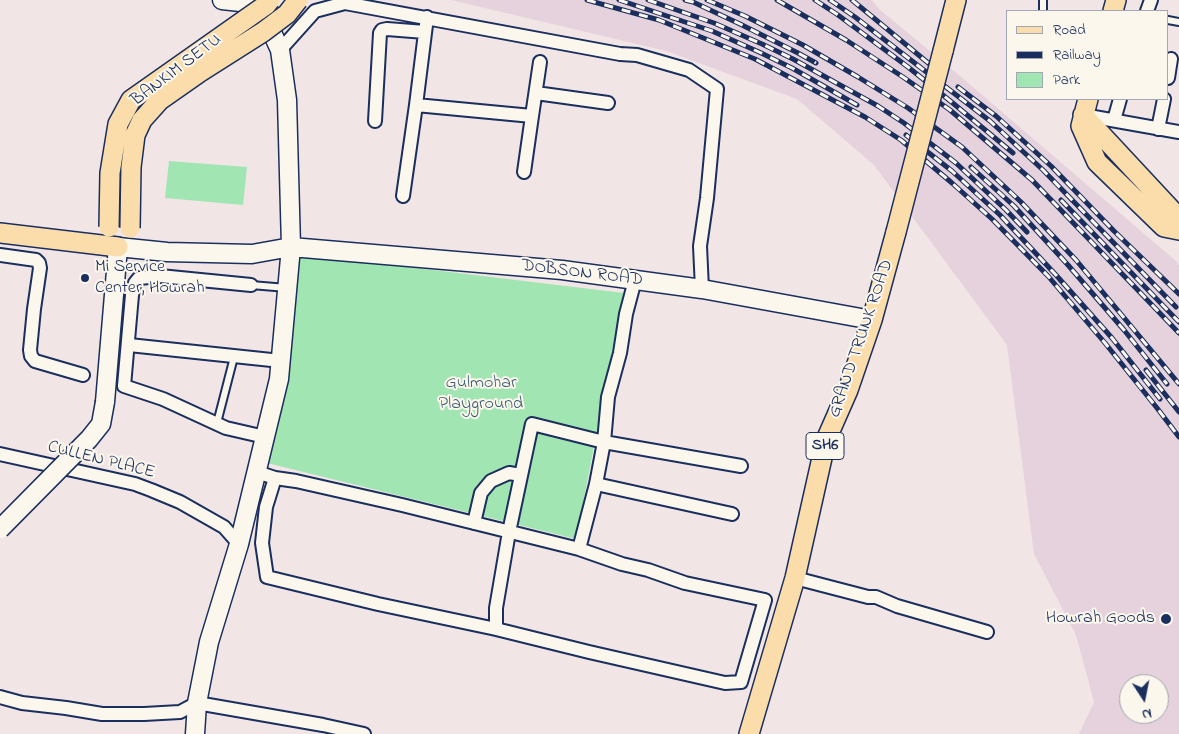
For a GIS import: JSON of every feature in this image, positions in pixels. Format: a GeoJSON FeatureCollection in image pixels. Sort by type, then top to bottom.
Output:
{"type":"FeatureCollection","features":[{"type":"Feature","properties":{"kind":"main road"},"geometry":{"type":"LineString","coordinates":[[195,734],[197,703],[209,642],[239,544],[279,380],[291,247],[287,100],[280,50],[259,4],[222,0]]}},
{"type":"Feature","properties":{"kind":"main road","name":"BANKIM SETU"},"geometry":{"type":"LineString","coordinates":[[118,248],[109,227],[110,173],[118,124],[131,100],[259,10],[270,0]]}},
{"type":"Feature","properties":{"kind":"main road","name":"BANKIM SETU"},"geometry":{"type":"LineString","coordinates":[[118,248],[130,228],[131,167],[135,135],[142,120],[160,100],[263,32],[287,14],[298,0]]}},
{"type":"Feature","properties":{"kind":"main road","name":"GRAND TRUNK ROAD"},"geometry":{"type":"LineString","coordinates":[[749,734],[795,578],[826,440],[848,390],[872,320],[956,0]]}},
{"type":"Feature","properties":{"kind":"main road"},"geometry":{"type":"LineString","coordinates":[[1086,107],[1179,220]]}},
{"type":"Feature","properties":{"kind":"main road"},"geometry":{"type":"LineString","coordinates":[[1086,107],[1081,126],[1097,162],[1164,227],[1179,230]]}},
{"type":"Feature","properties":{"kind":"main road"},"geometry":{"type":"LineString","coordinates":[[0,233],[118,248],[105,402],[101,424],[89,439],[0,529]]}},
{"type":"Feature","properties":{"kind":"main road","name":"DOBSON ROAD"},"geometry":{"type":"LineString","coordinates":[[118,248],[167,252],[252,254],[291,247],[562,270],[702,289],[872,320]]}},
{"type":"Feature","properties":{"kind":"street"},"geometry":{"type":"LineString","coordinates":[[280,50],[315,11],[345,3],[620,54],[637,55],[689,70],[717,89],[707,198],[700,246],[702,289]]}},
{"type":"Feature","properties":{"kind":"street"},"geometry":{"type":"LineString","coordinates":[[403,196],[427,18]]}},
{"type":"Feature","properties":{"kind":"street"},"geometry":{"type":"LineString","coordinates":[[375,122],[380,33],[387,28],[425,32]]}},
{"type":"Feature","properties":{"kind":"street"},"geometry":{"type":"LineString","coordinates":[[1169,72],[1171,59]]}},
{"type":"Feature","properties":{"kind":"street"},"geometry":{"type":"LineString","coordinates":[[524,172],[540,62]]}},
{"type":"Feature","properties":{"kind":"street"},"geometry":{"type":"LineString","coordinates":[[536,93],[608,103]]}},
{"type":"Feature","properties":{"kind":"street"},"geometry":{"type":"LineString","coordinates":[[1114,120],[1120,100]]}},
{"type":"Feature","properties":{"kind":"street"},"geometry":{"type":"LineString","coordinates":[[1158,128],[1164,100]]}},
{"type":"Feature","properties":{"kind":"street"},"geometry":{"type":"LineString","coordinates":[[416,105],[532,116]]}},
{"type":"Feature","properties":{"kind":"street"},"geometry":{"type":"LineString","coordinates":[[1086,107],[1114,120],[1179,132]]}},
{"type":"Feature","properties":{"kind":"street"},"geometry":{"type":"LineString","coordinates":[[0,255],[36,260],[39,263],[40,268],[30,350],[31,356],[35,361],[83,375]]}},
{"type":"Feature","properties":{"kind":"street"},"geometry":{"type":"LineString","coordinates":[[251,285],[160,276],[139,278],[135,282],[132,295],[124,386],[163,399],[226,428],[265,438]]}},
{"type":"Feature","properties":{"kind":"street"},"geometry":{"type":"LineString","coordinates":[[579,549],[596,484],[604,442],[608,397],[620,353],[626,314],[635,280]]}},
{"type":"Feature","properties":{"kind":"street"},"geometry":{"type":"LineString","coordinates":[[128,345],[281,361]]}},
{"type":"Feature","properties":{"kind":"street"},"geometry":{"type":"LineString","coordinates":[[496,629],[496,608],[509,532],[532,424],[604,442],[741,466]]}},
{"type":"Feature","properties":{"kind":"street","name":"CULLEN PLACE"},"geometry":{"type":"LineString","coordinates":[[0,454],[135,484],[152,490],[180,502],[224,527],[239,544]]}},
{"type":"Feature","properties":{"kind":"street"},"geometry":{"type":"LineString","coordinates":[[256,472],[579,549],[685,583],[765,600],[741,682],[725,683],[267,577],[262,543],[266,507],[275,478]]}},
{"type":"Feature","properties":{"kind":"street"},"geometry":{"type":"LineString","coordinates":[[474,523],[481,493],[491,481],[509,473],[521,475]]}},
{"type":"Feature","properties":{"kind":"street"},"geometry":{"type":"LineString","coordinates":[[596,484],[732,514]]}},
{"type":"Feature","properties":{"kind":"street"},"geometry":{"type":"LineString","coordinates":[[795,578],[868,597],[876,597],[897,606],[988,632]]}},
{"type":"Feature","properties":{"kind":"street"},"geometry":{"type":"LineString","coordinates":[[0,698],[22,703],[102,714],[180,712],[197,703],[364,734]]}},
{"type":"Feature","properties":{"kind":"lane"},"geometry":{"type":"LineString","coordinates":[[251,285],[287,288]]}},
{"type":"Feature","properties":{"kind":"lane"},"geometry":{"type":"LineString","coordinates":[[217,423],[234,357]]}},
{"type":"Feature","properties":{"kind":"shaded area"},"geometry":{"type":"Polygon","coordinates":[[[451,0],[872,0],[879,9],[1176,261],[1179,265],[1179,734],[1079,734],[1094,702],[1076,635],[1034,554],[1007,345],[874,165],[797,99],[666,51],[451,0]]]}},
{"type":"Feature","properties":{"kind":"green space"},"geometry":{"type":"Polygon","coordinates":[[[169,161],[247,167],[243,205],[165,198],[169,161]]]}},
{"type":"Feature","properties":{"kind":"green space","name":"Gulmohar Playground"},"geometry":{"type":"Polygon","coordinates":[[[300,254],[624,293],[576,539],[267,463],[300,254]]]}},
{"type":"Feature","properties":{"kind":"railway"},"geometry":{"type":"LineString","coordinates":[[587,0],[659,20],[755,59],[865,117],[901,140],[992,219],[1048,276],[1105,343],[1179,437]]}},
{"type":"Feature","properties":{"kind":"railway"},"geometry":{"type":"LineString","coordinates":[[619,0],[712,31],[792,68],[857,105]]}},
{"type":"Feature","properties":{"kind":"railway"},"geometry":{"type":"LineString","coordinates":[[648,0],[714,23],[762,44],[878,106],[904,123],[956,163],[1027,232]]}},
{"type":"Feature","properties":{"kind":"railway"},"geometry":{"type":"LineString","coordinates":[[685,0],[740,24],[816,63]]}},
{"type":"Feature","properties":{"kind":"railway"},"geometry":{"type":"LineString","coordinates":[[707,0],[745,16],[803,45],[908,108],[962,147],[1021,202],[1076,260],[1179,384]]}},
{"type":"Feature","properties":{"kind":"railway"},"geometry":{"type":"LineString","coordinates":[[777,0],[846,40],[950,110],[1032,180],[1179,333]]}},
{"type":"Feature","properties":{"kind":"railway"},"geometry":{"type":"LineString","coordinates":[[815,0],[908,67],[1013,153]]}},
{"type":"Feature","properties":{"kind":"railway"},"geometry":{"type":"LineString","coordinates":[[830,0],[855,17],[990,121],[1043,170],[1176,307]]}},
{"type":"Feature","properties":{"kind":"railway"},"geometry":{"type":"LineString","coordinates":[[852,0],[944,76]]}},
{"type":"Feature","properties":{"kind":"railway"},"geometry":{"type":"LineString","coordinates":[[958,87],[996,116],[1051,166],[1179,294]]}},
{"type":"Feature","properties":{"kind":"railway"},"geometry":{"type":"LineString","coordinates":[[906,135],[952,171],[1000,215],[1112,338],[1160,399]]}},
{"type":"Feature","properties":{"kind":"railway"},"geometry":{"type":"LineString","coordinates":[[971,167],[1014,206],[1068,265],[1167,384]]}},
{"type":"Feature","properties":{"kind":"railway"},"geometry":{"type":"LineString","coordinates":[[1061,200],[1179,322]]}},
{"type":"Feature","properties":{"kind":"railway"},"geometry":{"type":"LineString","coordinates":[[1146,370],[1179,412]]}},
{"type":"Feature","properties":{"kind":"place","name":"Mi Service Center, Howrah"},"geometry":{"type":"Point","coordinates":[85,278]}},
{"type":"Feature","properties":{"kind":"place","name":"Howrah Goods"},"geometry":{"type":"Point","coordinates":[1166,619]}}]}
